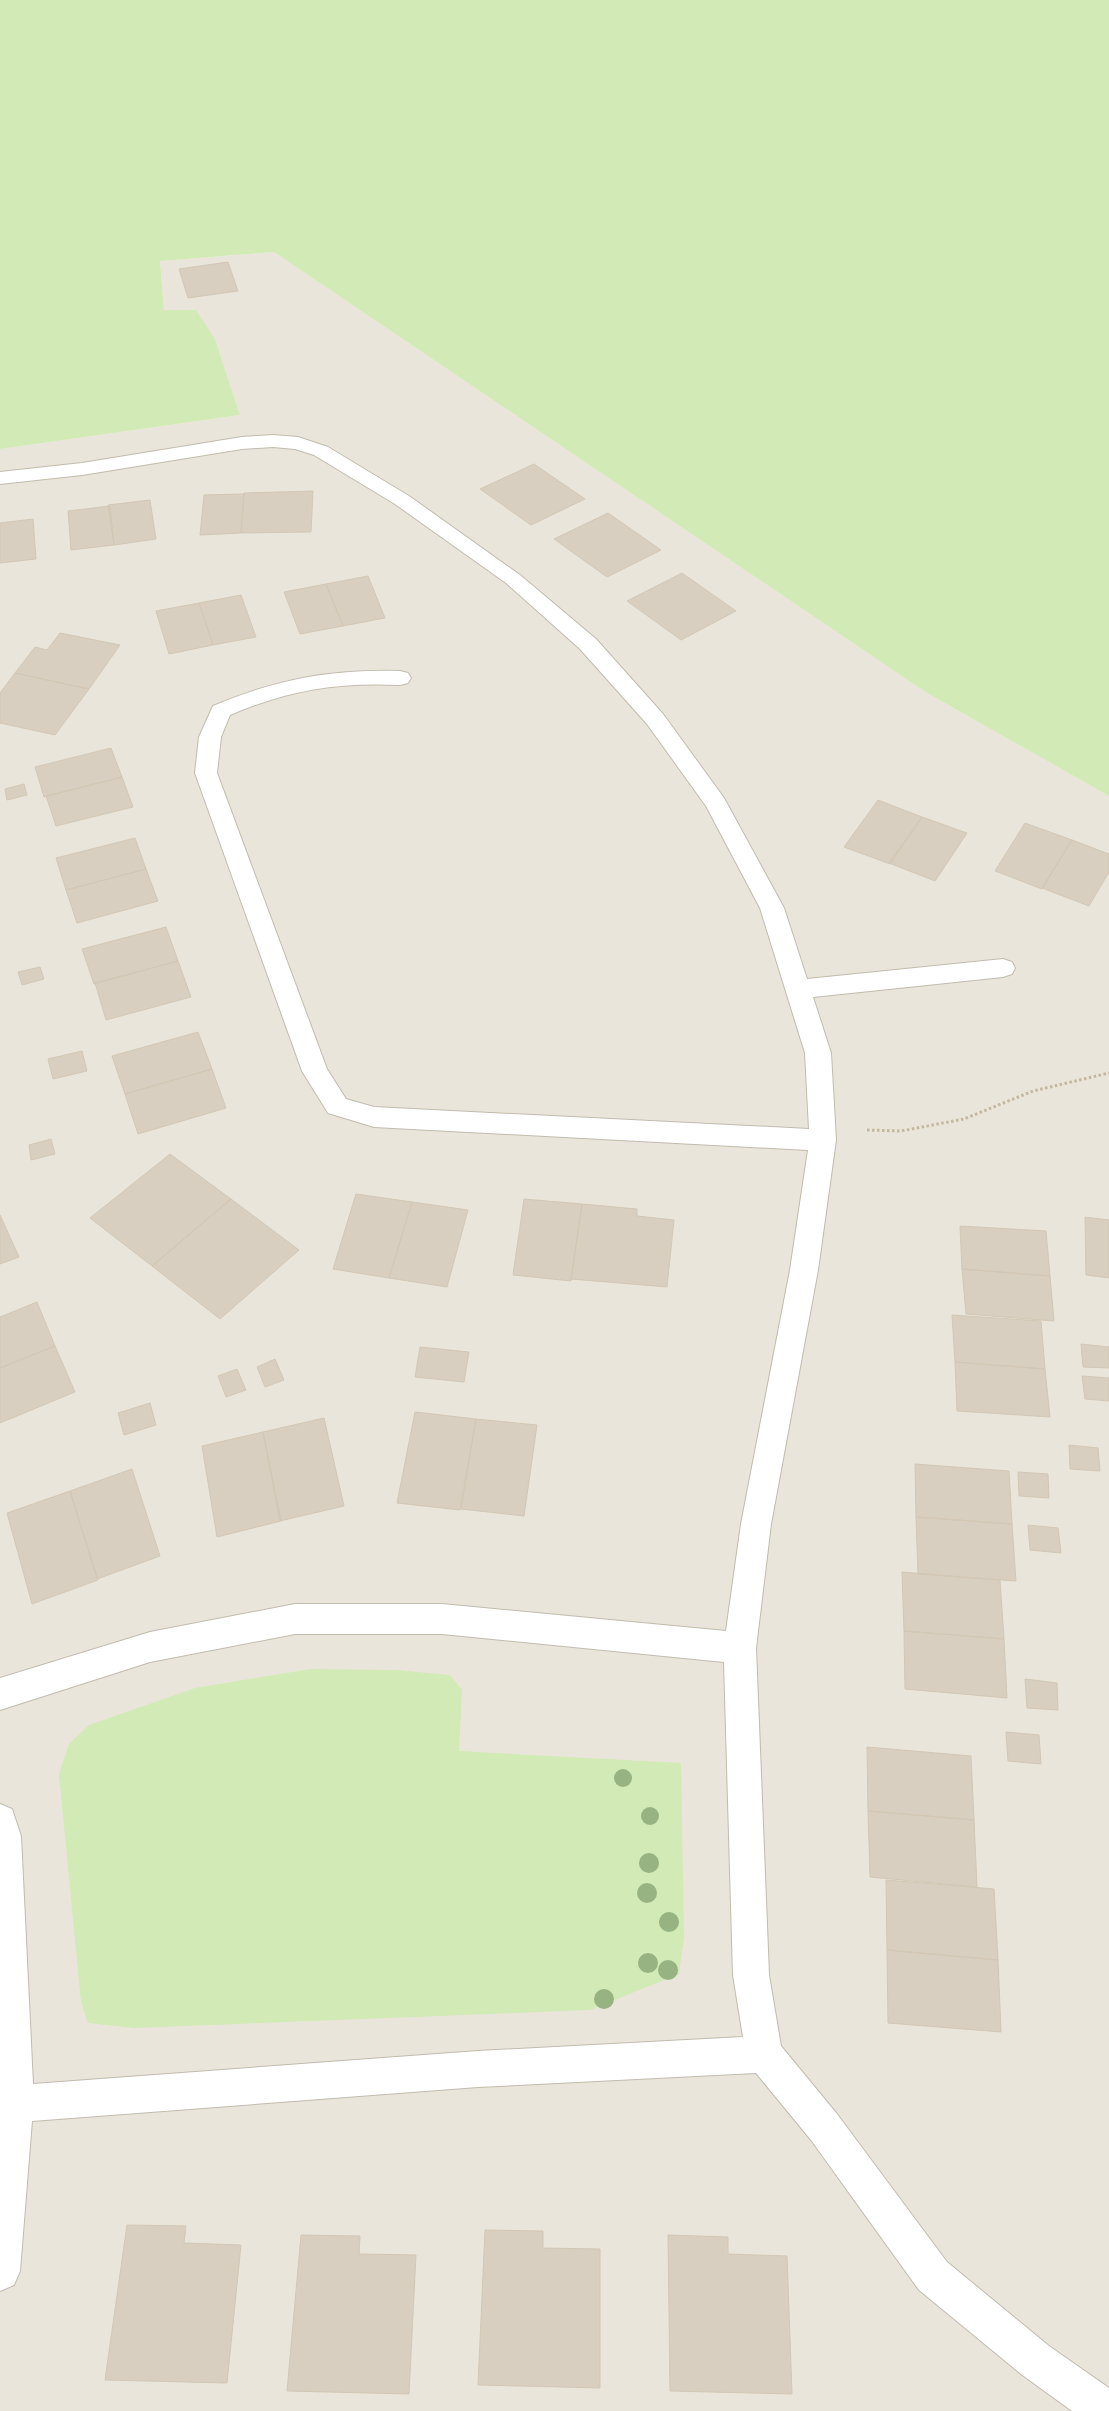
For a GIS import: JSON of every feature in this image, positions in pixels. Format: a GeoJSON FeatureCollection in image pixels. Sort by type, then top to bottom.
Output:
{"type":"FeatureCollection","features":[{"type":"Feature","properties":{"kind":"street"},"geometry":{"type":"LineString","coordinates":[[0,478],[82,469],[216,447],[273,441],[298,443],[321,451],[402,500],[514,579],[588,644],[655,718],[716,803],[768,900],[798,989],[818,1052],[822,1134],[804,1270],[756,1524],[740,1648],[744,1834],[751,1975],[764,2054],[824,2127],[933,2276],[1035,2360],[1106,2411]]}},
{"type":"Feature","properties":{"kind":"street"},"geometry":{"type":"LineString","coordinates":[[400,678],[369,676],[297,682],[254,696],[221,711],[210,737],[206,773],[315,1071],[337,1106],[374,1117],[822,1134]]}},
{"type":"Feature","properties":{"kind":"street"},"geometry":{"type":"LineString","coordinates":[[798,989],[1003,968]]}},
{"type":"Feature","properties":{"kind":"street"},"geometry":{"type":"LineString","coordinates":[[0,1694],[150,1647],[295,1619],[442,1619],[740,1648]]}},
{"type":"Feature","properties":{"kind":"street"},"geometry":{"type":"LineString","coordinates":[[0,1821],[4,1836],[15,2104],[0,2271]]}},
{"type":"Feature","properties":{"kind":"street"},"geometry":{"type":"LineString","coordinates":[[15,2104],[478,2069],[764,2054]]}},
{"type":"Feature","properties":{"kind":"path"},"geometry":{"type":"LineString","coordinates":[[822,1134],[901,1131],[964,1119],[1034,1092],[1079,1079],[1109,1073]]}},
{"type":"Feature","properties":{"kind":"shaded area"},"geometry":{"type":"Polygon","coordinates":[[[274,252],[927,693],[1109,796],[1109,2411],[0,2411],[0,449],[240,415],[215,339],[164,310],[160,261],[274,252]]]}},
{"type":"Feature","properties":{"kind":"green space"},"geometry":{"type":"Polygon","coordinates":[[[0,0],[1109,0],[1109,796],[927,693],[274,252],[160,261],[164,310],[196,310],[215,339],[240,415],[0,449],[0,0]]]}},
{"type":"Feature","properties":{"kind":"green space"},"geometry":{"type":"Polygon","coordinates":[[[311,1669],[396,1670],[450,1675],[462,1690],[459,1751],[681,1763],[684,1937],[679,1974],[590,2010],[134,2028],[88,2023],[81,2002],[59,1774],[69,1744],[89,1725],[195,1688],[311,1669]]]}},
{"type":"Feature","properties":{"kind":"building"},"geometry":{"type":"Polygon","coordinates":[[[228,262],[238,291],[188,298],[179,269],[228,262]]]}},
{"type":"Feature","properties":{"kind":"building"},"geometry":{"type":"Polygon","coordinates":[[[534,464],[585,499],[531,525],[480,489],[534,464]]]}},
{"type":"Feature","properties":{"kind":"building"},"geometry":{"type":"Polygon","coordinates":[[[313,491],[311,532],[241,533],[244,493],[313,491]]]}},
{"type":"Feature","properties":{"kind":"building"},"geometry":{"type":"Polygon","coordinates":[[[244,494],[241,533],[200,535],[204,495],[244,494]]]}},
{"type":"Feature","properties":{"kind":"building"},"geometry":{"type":"Polygon","coordinates":[[[150,500],[156,539],[114,545],[108,505],[150,500]]]}},
{"type":"Feature","properties":{"kind":"building"},"geometry":{"type":"Polygon","coordinates":[[[110,506],[114,545],[71,550],[68,511],[110,506]]]}},
{"type":"Feature","properties":{"kind":"building"},"geometry":{"type":"Polygon","coordinates":[[[608,513],[661,550],[607,577],[554,539],[608,513]]]}},
{"type":"Feature","properties":{"kind":"building"},"geometry":{"type":"Polygon","coordinates":[[[33,519],[36,559],[0,563],[0,523],[33,519]]]}},
{"type":"Feature","properties":{"kind":"building"},"geometry":{"type":"Polygon","coordinates":[[[682,573],[736,611],[681,640],[627,601],[682,573]]]}},
{"type":"Feature","properties":{"kind":"building"},"geometry":{"type":"Polygon","coordinates":[[[368,576],[385,618],[343,626],[326,584],[368,576]]]}},
{"type":"Feature","properties":{"kind":"building"},"geometry":{"type":"Polygon","coordinates":[[[326,584],[343,626],[300,634],[284,592],[326,584]]]}},
{"type":"Feature","properties":{"kind":"building"},"geometry":{"type":"Polygon","coordinates":[[[241,595],[256,637],[213,645],[199,603],[241,595]]]}},
{"type":"Feature","properties":{"kind":"building"},"geometry":{"type":"Polygon","coordinates":[[[199,603],[213,645],[169,654],[156,611],[199,603]]]}},
{"type":"Feature","properties":{"kind":"building"},"geometry":{"type":"Polygon","coordinates":[[[60,633],[120,645],[89,689],[15,673],[35,647],[47,650],[60,633]]]}},
{"type":"Feature","properties":{"kind":"building"},"geometry":{"type":"Polygon","coordinates":[[[15,673],[89,689],[55,735],[0,723],[0,693],[15,673]]]}},
{"type":"Feature","properties":{"kind":"building"},"geometry":{"type":"Polygon","coordinates":[[[111,748],[122,777],[44,797],[35,767],[111,748]]]}},
{"type":"Feature","properties":{"kind":"building"},"geometry":{"type":"Polygon","coordinates":[[[122,777],[133,807],[56,826],[46,796],[122,777]]]}},
{"type":"Feature","properties":{"kind":"building"},"geometry":{"type":"Polygon","coordinates":[[[24,784],[27,795],[7,800],[5,789],[24,784]]]}},
{"type":"Feature","properties":{"kind":"building"},"geometry":{"type":"Polygon","coordinates":[[[878,800],[922,817],[890,864],[844,847],[878,800]]]}},
{"type":"Feature","properties":{"kind":"building"},"geometry":{"type":"Polygon","coordinates":[[[922,817],[967,833],[935,881],[889,863],[922,817]]]}},
{"type":"Feature","properties":{"kind":"building"},"geometry":{"type":"Polygon","coordinates":[[[1025,823],[1072,840],[1042,889],[995,871],[1025,823]]]}},
{"type":"Feature","properties":{"kind":"building"},"geometry":{"type":"Polygon","coordinates":[[[135,838],[146,869],[66,890],[56,858],[135,838]]]}},
{"type":"Feature","properties":{"kind":"building"},"geometry":{"type":"Polygon","coordinates":[[[1072,840],[1109,854],[1109,872],[1089,906],[1042,888],[1072,840]]]}},
{"type":"Feature","properties":{"kind":"building"},"geometry":{"type":"Polygon","coordinates":[[[146,869],[158,901],[77,923],[66,890],[146,869]]]}},
{"type":"Feature","properties":{"kind":"building"},"geometry":{"type":"Polygon","coordinates":[[[166,927],[178,961],[94,984],[82,949],[166,927]]]}},
{"type":"Feature","properties":{"kind":"building"},"geometry":{"type":"Polygon","coordinates":[[[178,961],[191,997],[106,1020],[95,983],[178,961]]]}},
{"type":"Feature","properties":{"kind":"building"},"geometry":{"type":"Polygon","coordinates":[[[40,967],[44,979],[22,985],[18,972],[40,967]]]}},
{"type":"Feature","properties":{"kind":"building"},"geometry":{"type":"Polygon","coordinates":[[[198,1032],[212,1069],[125,1094],[112,1056],[198,1032]]]}},
{"type":"Feature","properties":{"kind":"building"},"geometry":{"type":"Polygon","coordinates":[[[82,1051],[87,1071],[53,1079],[48,1059],[82,1051]]]}},
{"type":"Feature","properties":{"kind":"building"},"geometry":{"type":"Polygon","coordinates":[[[212,1069],[226,1108],[138,1134],[125,1094],[212,1069]]]}},
{"type":"Feature","properties":{"kind":"building"},"geometry":{"type":"Polygon","coordinates":[[[51,1139],[55,1154],[31,1160],[29,1145],[51,1139]]]}},
{"type":"Feature","properties":{"kind":"building"},"geometry":{"type":"Polygon","coordinates":[[[170,1154],[231,1199],[152,1266],[90,1218],[170,1154]]]}},
{"type":"Feature","properties":{"kind":"building"},"geometry":{"type":"Polygon","coordinates":[[[356,1194],[412,1202],[389,1278],[333,1269],[356,1194]]]}},
{"type":"Feature","properties":{"kind":"building"},"geometry":{"type":"Polygon","coordinates":[[[231,1199],[299,1250],[220,1319],[152,1266],[231,1199]]]}},
{"type":"Feature","properties":{"kind":"building"},"geometry":{"type":"Polygon","coordinates":[[[524,1199],[582,1204],[571,1281],[513,1275],[524,1199]]]}},
{"type":"Feature","properties":{"kind":"building"},"geometry":{"type":"Polygon","coordinates":[[[412,1202],[468,1210],[447,1287],[389,1278],[412,1202]]]}},
{"type":"Feature","properties":{"kind":"building"},"geometry":{"type":"Polygon","coordinates":[[[582,1204],[637,1209],[637,1216],[674,1220],[667,1287],[571,1279],[582,1204]]]}},
{"type":"Feature","properties":{"kind":"building"},"geometry":{"type":"Polygon","coordinates":[[[0,1215],[19,1257],[0,1264],[0,1215]]]}},
{"type":"Feature","properties":{"kind":"building"},"geometry":{"type":"Polygon","coordinates":[[[1085,1217],[1109,1220],[1109,1278],[1086,1275],[1085,1217]]]}},
{"type":"Feature","properties":{"kind":"building"},"geometry":{"type":"Polygon","coordinates":[[[960,1226],[1046,1231],[1050,1276],[962,1269],[960,1226]]]}},
{"type":"Feature","properties":{"kind":"building"},"geometry":{"type":"Polygon","coordinates":[[[962,1269],[1050,1276],[1054,1321],[966,1314],[962,1269]]]}},
{"type":"Feature","properties":{"kind":"building"},"geometry":{"type":"Polygon","coordinates":[[[37,1302],[55,1346],[0,1368],[0,1317],[37,1302]]]}},
{"type":"Feature","properties":{"kind":"building"},"geometry":{"type":"Polygon","coordinates":[[[952,1315],[1041,1321],[1045,1369],[955,1362],[952,1315]]]}},
{"type":"Feature","properties":{"kind":"building"},"geometry":{"type":"Polygon","coordinates":[[[1081,1344],[1109,1347],[1109,1368],[1083,1367],[1081,1344]]]}},
{"type":"Feature","properties":{"kind":"building"},"geometry":{"type":"Polygon","coordinates":[[[55,1346],[75,1392],[0,1423],[0,1368],[55,1346]]]}},
{"type":"Feature","properties":{"kind":"building"},"geometry":{"type":"Polygon","coordinates":[[[420,1347],[469,1352],[464,1382],[415,1377],[420,1347]]]}},
{"type":"Feature","properties":{"kind":"building"},"geometry":{"type":"Polygon","coordinates":[[[275,1359],[284,1380],[265,1387],[257,1367],[275,1359]]]}},
{"type":"Feature","properties":{"kind":"building"},"geometry":{"type":"Polygon","coordinates":[[[955,1362],[1045,1369],[1050,1417],[957,1411],[955,1362]]]}},
{"type":"Feature","properties":{"kind":"building"},"geometry":{"type":"Polygon","coordinates":[[[237,1369],[246,1390],[226,1397],[218,1376],[237,1369]]]}},
{"type":"Feature","properties":{"kind":"building"},"geometry":{"type":"Polygon","coordinates":[[[1082,1376],[1109,1378],[1109,1401],[1085,1399],[1082,1376]]]}},
{"type":"Feature","properties":{"kind":"building"},"geometry":{"type":"Polygon","coordinates":[[[150,1403],[156,1425],[124,1435],[118,1413],[150,1403]]]}},
{"type":"Feature","properties":{"kind":"building"},"geometry":{"type":"Polygon","coordinates":[[[415,1412],[476,1419],[460,1510],[397,1503],[415,1412]]]}},
{"type":"Feature","properties":{"kind":"building"},"geometry":{"type":"Polygon","coordinates":[[[324,1418],[344,1506],[280,1521],[263,1432],[324,1418]]]}},
{"type":"Feature","properties":{"kind":"building"},"geometry":{"type":"Polygon","coordinates":[[[476,1419],[537,1425],[524,1516],[461,1509],[476,1419]]]}},
{"type":"Feature","properties":{"kind":"building"},"geometry":{"type":"Polygon","coordinates":[[[263,1432],[281,1521],[217,1537],[202,1446],[263,1432]]]}},
{"type":"Feature","properties":{"kind":"building"},"geometry":{"type":"Polygon","coordinates":[[[1069,1445],[1098,1448],[1100,1471],[1070,1469],[1069,1445]]]}},
{"type":"Feature","properties":{"kind":"building"},"geometry":{"type":"Polygon","coordinates":[[[915,1464],[1009,1471],[1012,1524],[916,1517],[915,1464]]]}},
{"type":"Feature","properties":{"kind":"building"},"geometry":{"type":"Polygon","coordinates":[[[132,1469],[160,1556],[97,1579],[70,1491],[132,1469]]]}},
{"type":"Feature","properties":{"kind":"building"},"geometry":{"type":"Polygon","coordinates":[[[1018,1472],[1048,1474],[1049,1498],[1019,1496],[1018,1472]]]}},
{"type":"Feature","properties":{"kind":"building"},"geometry":{"type":"Polygon","coordinates":[[[70,1491],[98,1580],[32,1604],[7,1513],[70,1491]]]}},
{"type":"Feature","properties":{"kind":"building"},"geometry":{"type":"Polygon","coordinates":[[[916,1517],[1012,1524],[1016,1581],[918,1574],[916,1517]]]}},
{"type":"Feature","properties":{"kind":"building"},"geometry":{"type":"Polygon","coordinates":[[[1028,1525],[1058,1528],[1061,1553],[1030,1550],[1028,1525]]]}},
{"type":"Feature","properties":{"kind":"building"},"geometry":{"type":"Polygon","coordinates":[[[902,1572],[1000,1580],[1004,1639],[904,1631],[902,1572]]]}},
{"type":"Feature","properties":{"kind":"building"},"geometry":{"type":"Polygon","coordinates":[[[904,1631],[1004,1639],[1007,1698],[905,1689],[904,1631]]]}},
{"type":"Feature","properties":{"kind":"building"},"geometry":{"type":"Polygon","coordinates":[[[1025,1679],[1057,1683],[1058,1710],[1027,1708],[1025,1679]]]}},
{"type":"Feature","properties":{"kind":"building"},"geometry":{"type":"Polygon","coordinates":[[[1006,1732],[1039,1735],[1041,1764],[1008,1761],[1006,1732]]]}},
{"type":"Feature","properties":{"kind":"building"},"geometry":{"type":"Polygon","coordinates":[[[867,1747],[971,1756],[974,1820],[868,1811],[867,1747]]]}},
{"type":"Feature","properties":{"kind":"building"},"geometry":{"type":"Polygon","coordinates":[[[868,1811],[974,1820],[977,1887],[870,1877],[868,1811]]]}},
{"type":"Feature","properties":{"kind":"building"},"geometry":{"type":"Polygon","coordinates":[[[886,1880],[994,1889],[998,1960],[887,1950],[886,1880]]]}},
{"type":"Feature","properties":{"kind":"building"},"geometry":{"type":"Polygon","coordinates":[[[887,1950],[998,1960],[1001,2032],[888,2023],[887,1950]]]}},
{"type":"Feature","properties":{"kind":"building"},"geometry":{"type":"Polygon","coordinates":[[[127,2225],[186,2226],[184,2243],[241,2245],[227,2383],[105,2380],[127,2225]]]}},
{"type":"Feature","properties":{"kind":"building"},"geometry":{"type":"Polygon","coordinates":[[[485,2230],[543,2231],[543,2248],[600,2249],[600,2388],[478,2385],[485,2230]]]}},
{"type":"Feature","properties":{"kind":"building"},"geometry":{"type":"Polygon","coordinates":[[[301,2235],[360,2236],[359,2254],[416,2255],[409,2394],[287,2391],[301,2235]]]}},
{"type":"Feature","properties":{"kind":"building"},"geometry":{"type":"Polygon","coordinates":[[[668,2235],[728,2237],[728,2254],[787,2256],[792,2394],[670,2391],[668,2235]]]}}]}
